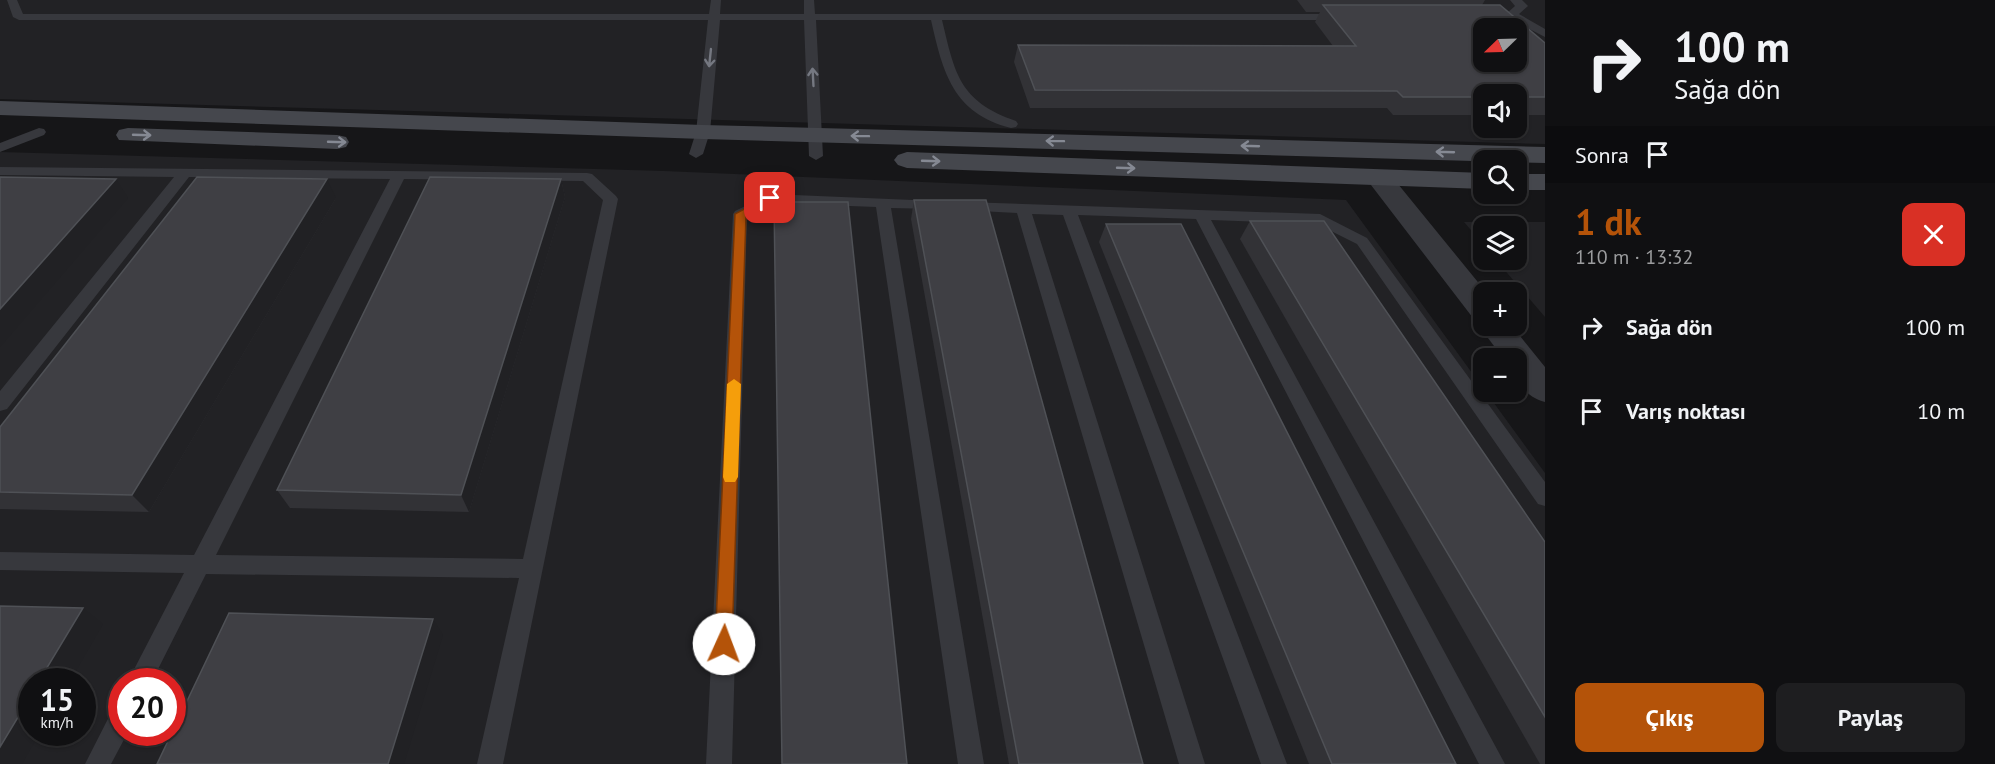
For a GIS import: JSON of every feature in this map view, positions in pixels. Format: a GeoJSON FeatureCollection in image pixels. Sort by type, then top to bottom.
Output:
{"type":"FeatureCollection","features":[{"type":"Feature","properties":{"kind":"street"},"geometry":{"type":"LineString","coordinates":[[0,108],[700,143]]}},
{"type":"Feature","properties":{"kind":"street"},"geometry":{"type":"LineString","coordinates":[[0,130],[1545,155]]}},
{"type":"Feature","properties":{"kind":"street"},"geometry":{"type":"LineString","coordinates":[[816,145],[1380,179],[1473,181]]}},
{"type":"Feature","properties":{"kind":"street"},"geometry":{"type":"LineString","coordinates":[[1380,179],[1473,297]]}},
{"type":"Feature","properties":{"kind":"street"},"geometry":{"type":"LineString","coordinates":[[1527,182],[1545,182]]}},
{"type":"Feature","properties":{"kind":"street"},"geometry":{"type":"LineString","coordinates":[[1503,336],[1545,390]]}},
{"type":"Feature","properties":{"kind":"lane"},"geometry":{"type":"LineString","coordinates":[[12,0],[19,17],[1354,17]]}},
{"type":"Feature","properties":{"kind":"lane"},"geometry":{"type":"LineString","coordinates":[[700,143],[716,0]]}},
{"type":"Feature","properties":{"kind":"lane"},"geometry":{"type":"LineString","coordinates":[[809,0],[816,145]]}},
{"type":"Feature","properties":{"kind":"lane"},"geometry":{"type":"LineString","coordinates":[[1473,17],[1509,17],[1522,6],[1515,0]]}},
{"type":"Feature","properties":{"kind":"lane"},"geometry":{"type":"LineString","coordinates":[[1512,15],[1545,34]]}},
{"type":"Feature","properties":{"kind":"lane"},"geometry":{"type":"LineString","coordinates":[[936,17],[946,56],[960,91],[970,104],[988,115],[1011,124]]}},
{"type":"Feature","properties":{"kind":"lane"},"geometry":{"type":"LineString","coordinates":[[0,148],[39,132]]}},
{"type":"Feature","properties":{"kind":"lane"},"geometry":{"type":"LineString","coordinates":[[0,171],[587,177],[611,199],[490,764]]}},
{"type":"Feature","properties":{"kind":"lane"},"geometry":{"type":"LineString","coordinates":[[0,404],[185,173]]}},
{"type":"Feature","properties":{"kind":"lane"},"geometry":{"type":"LineString","coordinates":[[147,668],[399,175]]}},
{"type":"Feature","properties":{"kind":"lane"},"geometry":{"type":"LineString","coordinates":[[719,764],[740,214],[770,198],[1069,212],[1320,219],[1362,241],[1545,498]]}},
{"type":"Feature","properties":{"kind":"lane"},"geometry":{"type":"LineString","coordinates":[[883,203],[971,764]]}},
{"type":"Feature","properties":{"kind":"lane"},"geometry":{"type":"LineString","coordinates":[[1023,209],[1192,764]]}},
{"type":"Feature","properties":{"kind":"lane"},"geometry":{"type":"LineString","coordinates":[[1069,212],[1274,764]]}},
{"type":"Feature","properties":{"kind":"lane"},"geometry":{"type":"LineString","coordinates":[[1201,215],[1492,764]]}},
{"type":"Feature","properties":{"kind":"lane"},"geometry":{"type":"LineString","coordinates":[[0,561],[531,569]]}},
{"type":"Feature","properties":{"kind":"lane"},"geometry":{"type":"LineString","coordinates":[[98,764],[108,745]]}},
{"type":"Feature","properties":{"kind":"shaded area"},"geometry":{"type":"Polygon","coordinates":[[[0,0],[1545,0],[1545,144],[0,99],[0,0]]]}},
{"type":"Feature","properties":{"kind":"shaded area"},"geometry":{"type":"Polygon","coordinates":[[[0,152],[664,171],[1346,200],[1473,374],[1473,402],[1493,402],[1545,473],[1545,764],[0,764],[0,152]]]}},
{"type":"Feature","properties":{"kind":"shaded area"},"geometry":{"type":"Polygon","coordinates":[[[1464,222],[1473,222],[1473,232],[1464,222]]]}},
{"type":"Feature","properties":{"kind":"shaded area"},"geometry":{"type":"Polygon","coordinates":[[[1527,222],[1545,222],[1545,317],[1527,296],[1527,282],[1515,282],[1505,270],[1527,270],[1527,222]]]}},
{"type":"Feature","properties":{"kind":"building"},"geometry":{"type":"Polygon","coordinates":[[[1323,5],[1500,5],[1515,18],[1473,18],[1473,72],[1527,72],[1527,28],[1545,43],[1545,97],[1527,97],[1527,84],[1473,84],[1473,97],[1403,97],[1397,91],[1035,90],[1018,45],[1356,46],[1323,5]]]}},
{"type":"Feature","properties":{"kind":"building"},"geometry":{"type":"Polygon","coordinates":[[[0,177],[116,179],[0,309],[0,177]]]}},
{"type":"Feature","properties":{"kind":"building"},"geometry":{"type":"Polygon","coordinates":[[[197,177],[327,179],[132,495],[0,492],[0,427],[197,177]]]}},
{"type":"Feature","properties":{"kind":"building"},"geometry":{"type":"Polygon","coordinates":[[[430,177],[561,179],[461,495],[277,490],[430,177]]]}},
{"type":"Feature","properties":{"kind":"building"},"geometry":{"type":"Polygon","coordinates":[[[914,200],[986,200],[1143,764],[1019,764],[914,200]]]}},
{"type":"Feature","properties":{"kind":"building"},"geometry":{"type":"Polygon","coordinates":[[[774,202],[848,202],[907,764],[782,764],[774,202]]]}},
{"type":"Feature","properties":{"kind":"building"},"geometry":{"type":"Polygon","coordinates":[[[1250,221],[1324,221],[1545,542],[1545,717],[1250,221]]]}},
{"type":"Feature","properties":{"kind":"building"},"geometry":{"type":"Polygon","coordinates":[[[1106,224],[1181,224],[1456,764],[1332,764],[1106,224]]]}},
{"type":"Feature","properties":{"kind":"building"},"geometry":{"type":"Polygon","coordinates":[[[0,606],[83,608],[47,668],[18,668],[18,717],[0,747],[0,606]]]}},
{"type":"Feature","properties":{"kind":"building"},"geometry":{"type":"Polygon","coordinates":[[[229,613],[433,619],[388,764],[157,764],[166,746],[186,746],[186,703],[229,613]]]}},
{"type":"Feature","properties":{"kind":"slow traffic"},"geometry":{"type":"LineString","coordinates":[[730,477],[734,384]]}},
{"type":"Feature","properties":{"kind":"route"},"geometry":{"type":"LineString","coordinates":[[724,644],[740,214],[770,198]]}}]}
